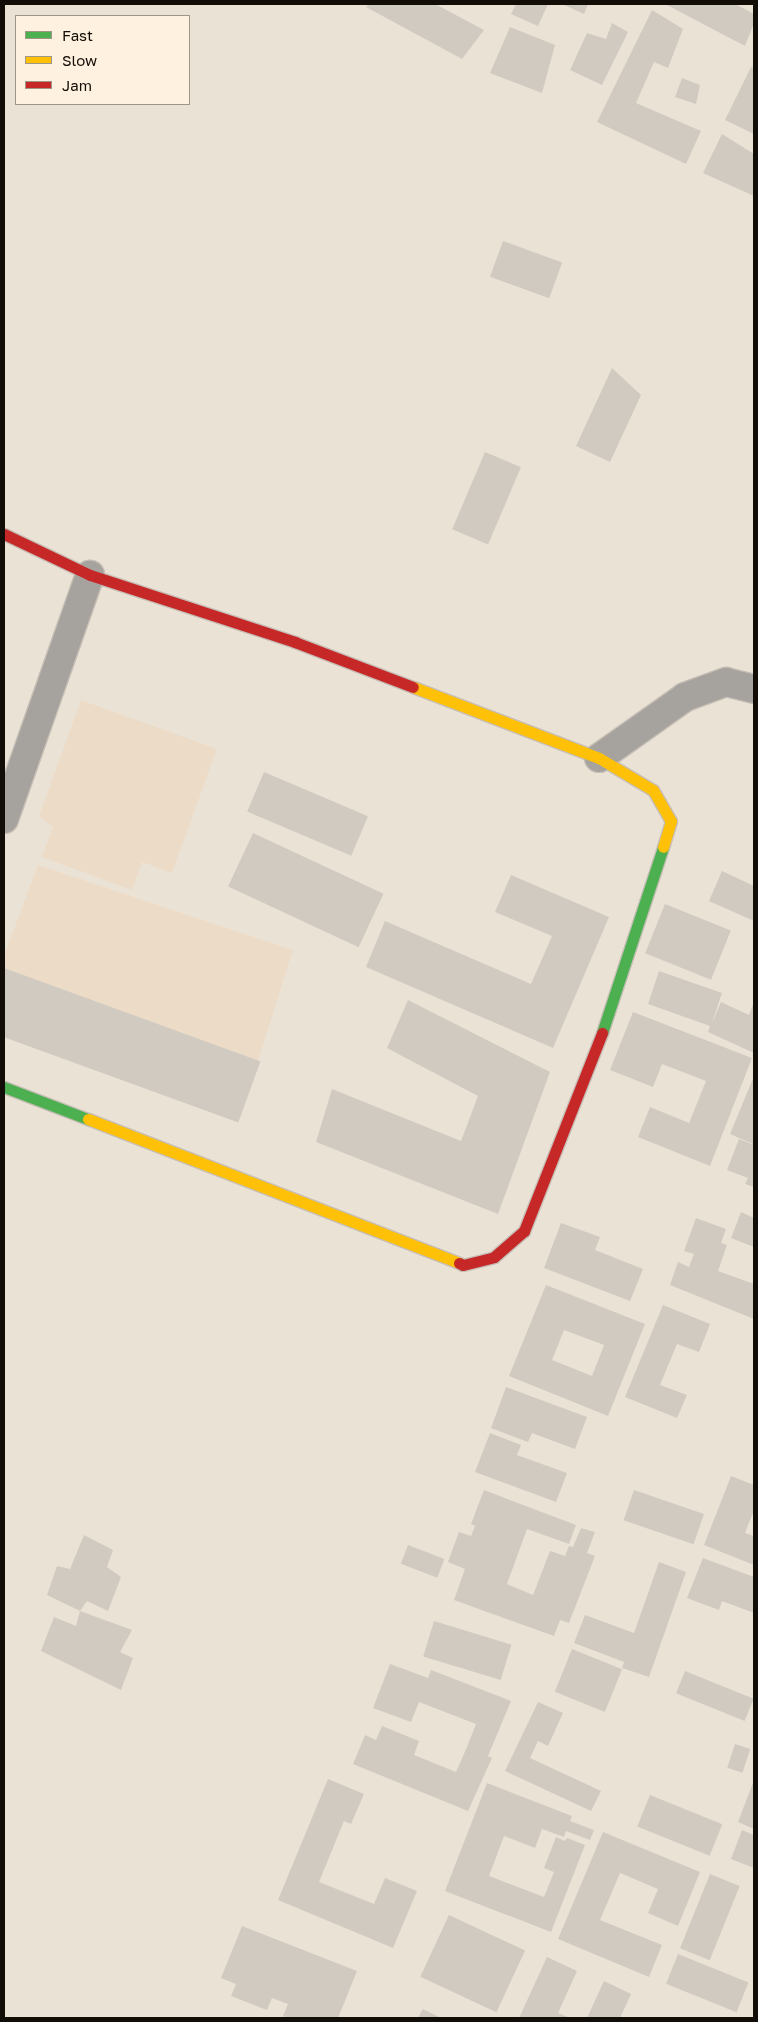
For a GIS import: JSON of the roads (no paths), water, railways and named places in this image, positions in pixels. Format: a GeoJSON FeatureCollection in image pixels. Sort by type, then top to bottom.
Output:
{"type":"FeatureCollection","features":[{"type":"Feature","properties":{"kind":"street"},"geometry":{"type":"LineString","coordinates":[[4,534],[90,575],[295,642],[600,758],[653,790],[671,821],[601,1036],[524,1232],[494,1257],[463,1265],[4,1087]]}},
{"type":"Feature","properties":{"kind":"street"},"geometry":{"type":"LineString","coordinates":[[4,819],[90,575]]}},
{"type":"Feature","properties":{"kind":"street"},"geometry":{"type":"LineString","coordinates":[[600,758],[685,697],[726,682],[754,689]]}}]}
